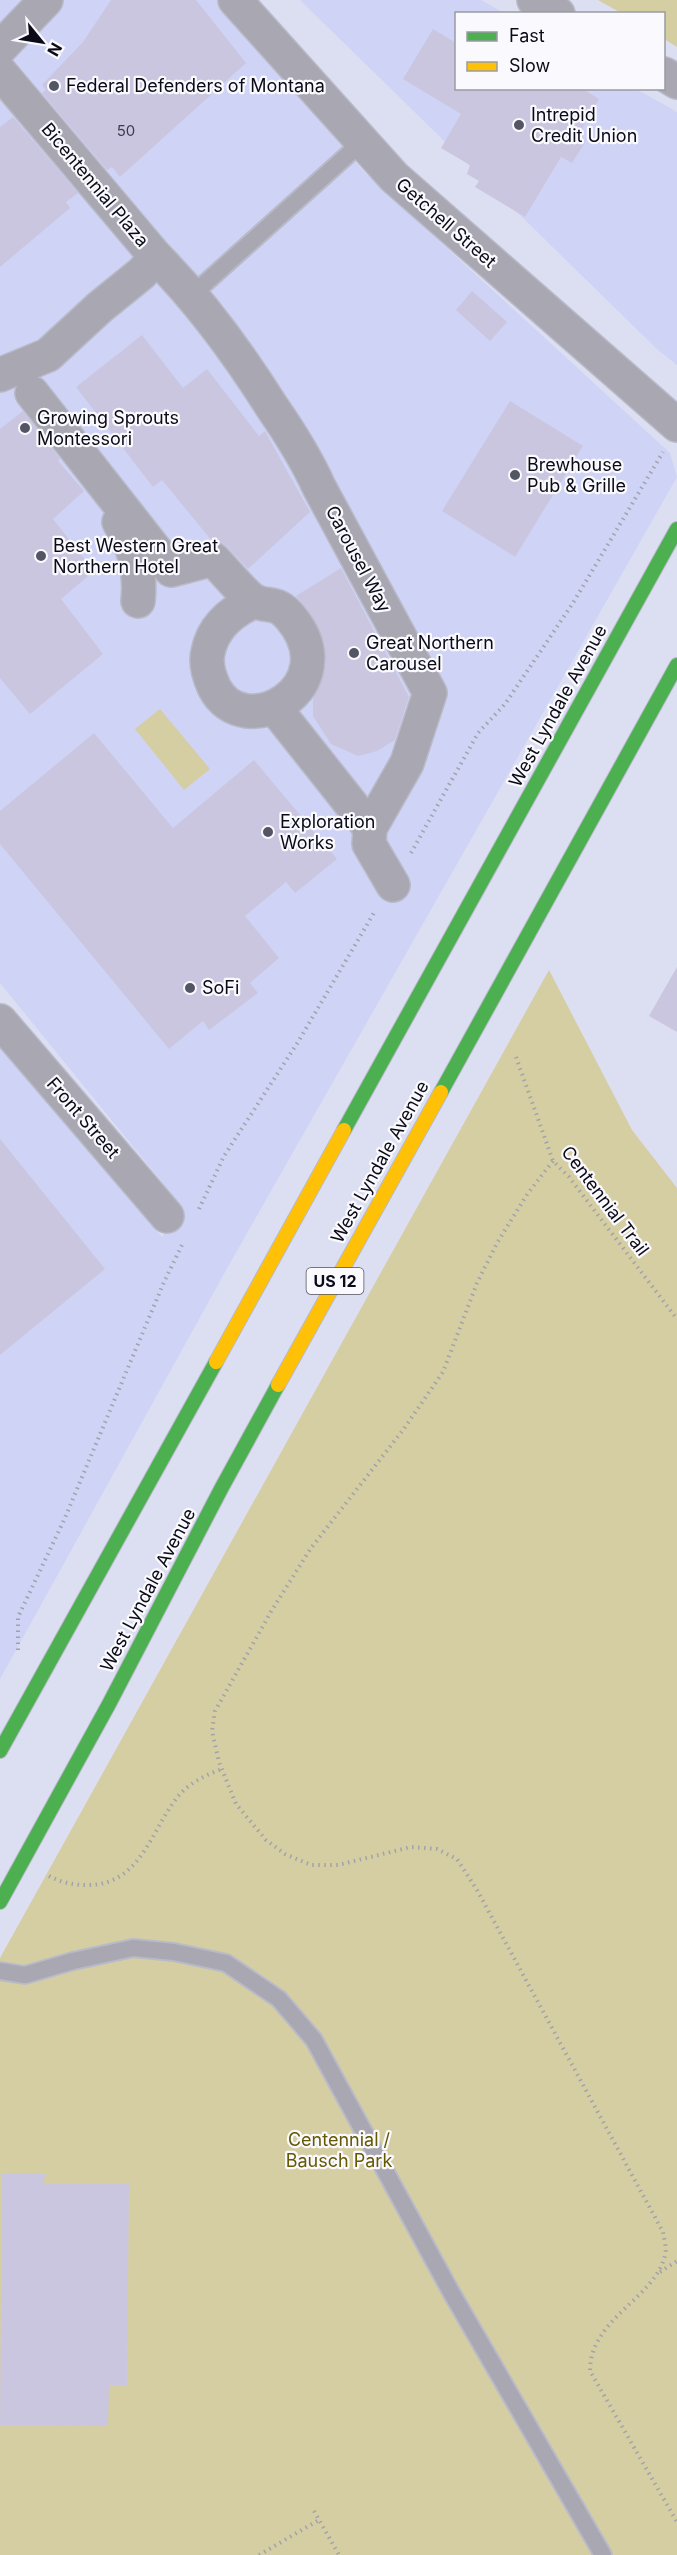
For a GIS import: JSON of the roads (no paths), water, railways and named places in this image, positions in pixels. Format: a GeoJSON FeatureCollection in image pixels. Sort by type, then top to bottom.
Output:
{"type":"FeatureCollection","features":[{"type":"Feature","properties":{"kind":"highway","name":"West Lyndale Avenue"},"geometry":{"type":"LineString","coordinates":[[0,1751],[677,529]]}},
{"type":"Feature","properties":{"kind":"highway","name":"West Lyndale Avenue"},"geometry":{"type":"LineString","coordinates":[[0,1902],[109,1704],[221,1489],[677,665]]}},
{"type":"Feature","properties":{"kind":"street"},"geometry":{"type":"LineString","coordinates":[[0,48],[46,0]]}},
{"type":"Feature","properties":{"kind":"street","name":"Getchell Street"},"geometry":{"type":"LineString","coordinates":[[235,0],[394,177],[672,435]]}},
{"type":"Feature","properties":{"kind":"street","name":"Bicentennial Plaza"},"geometry":{"type":"LineString","coordinates":[[0,72],[156,257],[142,273],[100,307],[48,355],[0,375]]}},
{"type":"Feature","properties":{"kind":"street","name":"Carousel Way"},"geometry":{"type":"LineString","coordinates":[[156,257],[192,295],[236,350],[306,457],[319,487],[430,693],[407,763],[370,828]]}},
{"type":"Feature","properties":{"kind":"street"},"geometry":{"type":"LineString","coordinates":[[32,393],[171,570]]}},
{"type":"Feature","properties":{"kind":"street"},"geometry":{"type":"LineString","coordinates":[[108,490],[114,514],[129,539],[140,578],[138,601],[171,570],[213,559],[255,601]]}},
{"type":"Feature","properties":{"kind":"street"},"geometry":{"type":"LineString","coordinates":[[255,601],[274,604],[290,616],[300,631],[307,652],[306,676],[297,692],[274,706],[260,711],[235,707],[220,698],[209,677],[207,658],[210,641],[221,623],[238,609],[255,601]]}},
{"type":"Feature","properties":{"kind":"street"},"geometry":{"type":"LineString","coordinates":[[274,706],[370,828],[369,844],[393,885]]}},
{"type":"Feature","properties":{"kind":"street","name":"Front Street"},"geometry":{"type":"LineString","coordinates":[[0,1021],[182,1224]]}},
{"type":"Feature","properties":{"kind":"lane"},"geometry":{"type":"LineString","coordinates":[[192,295],[362,142]]}},
{"type":"Feature","properties":{"kind":"lane"},"geometry":{"type":"LineString","coordinates":[[0,1971],[25,1975],[73,1961],[133,1948],[174,1952],[226,1963],[279,1999],[314,2040],[468,2323],[603,2555]]}},
{"type":"Feature","properties":{"kind":"place","name":"Federal Defenders of Montana"},"geometry":{"type":"Point","coordinates":[54,86]}},
{"type":"Feature","properties":{"kind":"place","name":"Intrepid Credit Union"},"geometry":{"type":"Point","coordinates":[519,125]}},
{"type":"Feature","properties":{"kind":"place","name":"Growing Sprouts Montessori"},"geometry":{"type":"Point","coordinates":[25,428]}},
{"type":"Feature","properties":{"kind":"place","name":"Brewhouse Pub & Grille"},"geometry":{"type":"Point","coordinates":[515,475]}},
{"type":"Feature","properties":{"kind":"place","name":"Best Western Great Northern Hotel"},"geometry":{"type":"Point","coordinates":[41,556]}},
{"type":"Feature","properties":{"kind":"place","name":"Great Northern Carousel"},"geometry":{"type":"Point","coordinates":[354,653]}},
{"type":"Feature","properties":{"kind":"place","name":"Exploration Works"},"geometry":{"type":"Point","coordinates":[268,832]}},
{"type":"Feature","properties":{"kind":"place","name":"SoFi"},"geometry":{"type":"Point","coordinates":[190,988]}},
{"type":"Feature","properties":{"kind":"park label","name":"Centennial / Bausch Park"},"geometry":{"type":"Point","coordinates":[339,2150]}}]}
